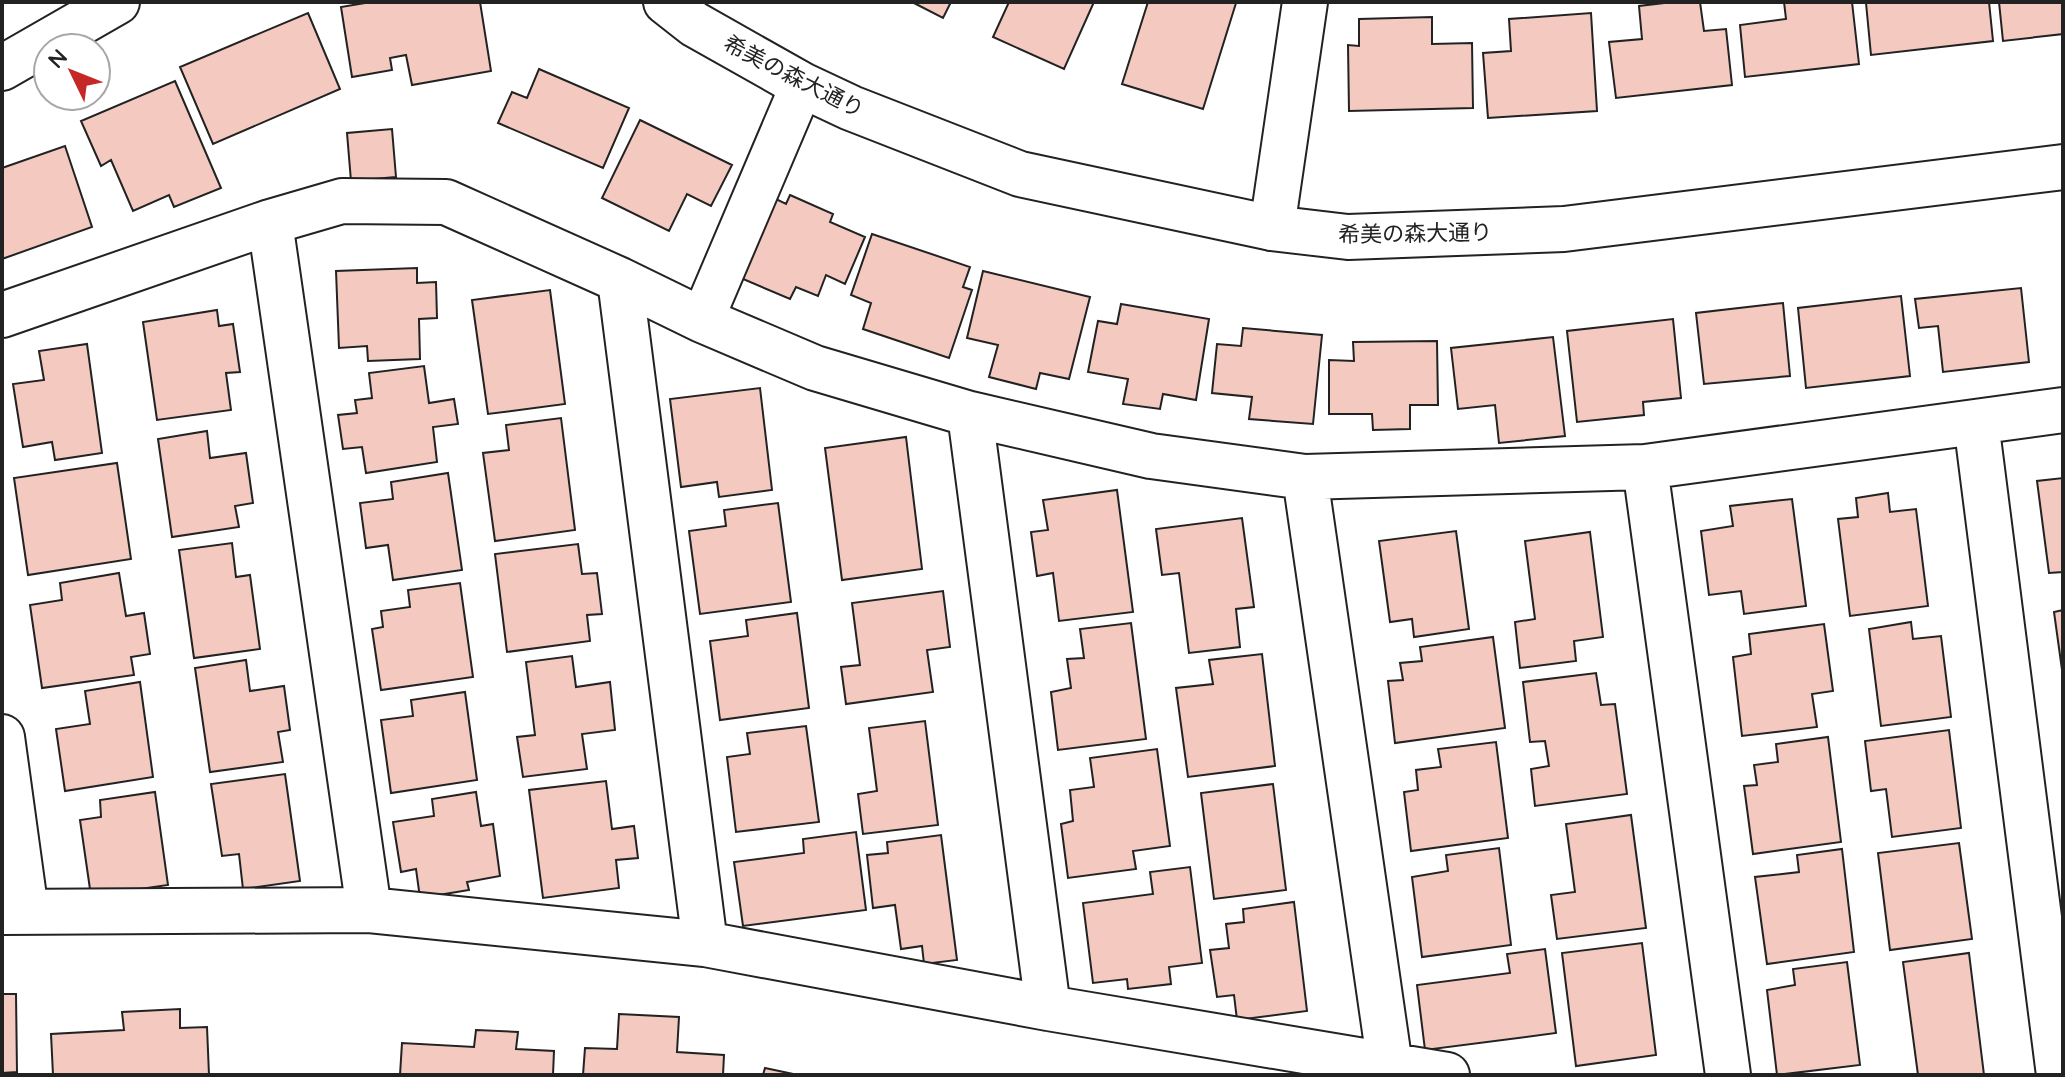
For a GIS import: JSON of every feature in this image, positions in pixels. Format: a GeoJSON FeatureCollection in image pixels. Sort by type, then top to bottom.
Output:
{"type":"FeatureCollection","features":[{"type":"Feature","properties":{"kind":"street"},"geometry":{"type":"LineString","coordinates":[[2,68],[117,2]]}},
{"type":"Feature","properties":{"kind":"street","name":"希美の森大通り"},"geometry":{"type":"LineString","coordinates":[[666,2],[694,24],[802,85],[851,108],[1020,174],[1272,228],[1348,237],[1564,229],[2063,167]]}},
{"type":"Feature","properties":{"kind":"street"},"geometry":{"type":"LineString","coordinates":[[1272,228],[1305,2]]}},
{"type":"Feature","properties":{"kind":"street"},"geometry":{"type":"LineString","coordinates":[[702,320],[802,85]]}},
{"type":"Feature","properties":{"kind":"street"},"geometry":{"type":"LineString","coordinates":[[2,315],[270,222],[342,201],[446,202],[702,320],[815,368],[970,414],[1151,456],[1305,477],[1645,467],[2063,410]]}},
{"type":"Feature","properties":{"kind":"street"},"geometry":{"type":"LineString","coordinates":[[270,222],[369,910]]}},
{"type":"Feature","properties":{"kind":"street"},"geometry":{"type":"LineString","coordinates":[[620,280],[705,944]]}},
{"type":"Feature","properties":{"kind":"street"},"geometry":{"type":"LineString","coordinates":[[970,414],[1048,1008]]}},
{"type":"Feature","properties":{"kind":"street"},"geometry":{"type":"LineString","coordinates":[[1976,422],[2059,1075]]}},
{"type":"Feature","properties":{"kind":"street"},"geometry":{"type":"LineString","coordinates":[[1645,467],[1728,1075]]}},
{"type":"Feature","properties":{"kind":"street"},"geometry":{"type":"LineString","coordinates":[[1305,477],[1390,1066]]}},
{"type":"Feature","properties":{"kind":"street"},"geometry":{"type":"LineString","coordinates":[[2,737],[14,912],[369,910],[705,944],[1048,1008],[1447,1075]]}},
{"type":"Feature","properties":{"kind":"building"},"geometry":{"type":"Polygon","coordinates":[[[371,2],[480,2],[491,71],[412,85],[406,55],[390,58],[392,70],[352,77],[341,7],[371,2]]]}},
{"type":"Feature","properties":{"kind":"building"},"geometry":{"type":"Polygon","coordinates":[[[912,2],[951,2],[943,18],[912,2]]]}},
{"type":"Feature","properties":{"kind":"building"},"geometry":{"type":"Polygon","coordinates":[[[1009,2],[1094,2],[1064,69],[993,37],[1009,2]]]}},
{"type":"Feature","properties":{"kind":"building"},"geometry":{"type":"Polygon","coordinates":[[[1148,2],[1236,3],[1203,109],[1122,84],[1148,2]]]}},
{"type":"Feature","properties":{"kind":"building"},"geometry":{"type":"Polygon","coordinates":[[[1700,2],[1704,31],[1726,29],[1732,85],[1616,98],[1609,42],[1642,39],[1639,6],[1700,2]]]}},
{"type":"Feature","properties":{"kind":"building"},"geometry":{"type":"Polygon","coordinates":[[[1784,2],[1852,2],[1859,64],[1745,77],[1740,25],[1786,19],[1784,2]]]}},
{"type":"Feature","properties":{"kind":"building"},"geometry":{"type":"Polygon","coordinates":[[[1989,2],[1993,41],[1871,55],[1866,3],[1989,2]]]}},
{"type":"Feature","properties":{"kind":"building"},"geometry":{"type":"Polygon","coordinates":[[[1999,2],[2063,2],[2063,34],[2003,41],[1999,2]]]}},
{"type":"Feature","properties":{"kind":"building"},"geometry":{"type":"Polygon","coordinates":[[[308,13],[340,89],[213,144],[180,67],[308,13]]]}},
{"type":"Feature","properties":{"kind":"building"},"geometry":{"type":"Polygon","coordinates":[[[1591,13],[1597,111],[1488,118],[1483,53],[1511,51],[1509,19],[1591,13]]]}},
{"type":"Feature","properties":{"kind":"building"},"geometry":{"type":"Polygon","coordinates":[[[1432,17],[1432,44],[1472,43],[1473,108],[1349,111],[1348,45],[1359,46],[1359,19],[1432,17]]]}},
{"type":"Feature","properties":{"kind":"building"},"geometry":{"type":"Polygon","coordinates":[[[539,69],[629,108],[603,168],[498,123],[512,92],[527,98],[539,69]]]}},
{"type":"Feature","properties":{"kind":"building"},"geometry":{"type":"Polygon","coordinates":[[[175,81],[221,188],[174,207],[169,195],[133,211],[111,160],[101,166],[81,121],[102,112],[112,112],[112,108],[175,81]]]}},
{"type":"Feature","properties":{"kind":"building"},"geometry":{"type":"Polygon","coordinates":[[[640,120],[732,165],[711,206],[687,194],[669,231],[602,198],[640,120]]]}},
{"type":"Feature","properties":{"kind":"building"},"geometry":{"type":"Polygon","coordinates":[[[392,129],[396,177],[351,181],[347,133],[392,129]]]}},
{"type":"Feature","properties":{"kind":"building"},"geometry":{"type":"Polygon","coordinates":[[[65,146],[92,227],[2,259],[2,168],[65,146]]]}},
{"type":"Feature","properties":{"kind":"building"},"geometry":{"type":"Polygon","coordinates":[[[790,195],[833,214],[830,222],[865,237],[845,284],[826,275],[818,296],[796,287],[790,299],[736,276],[770,196],[786,204],[790,195]]]}},
{"type":"Feature","properties":{"kind":"building"},"geometry":{"type":"Polygon","coordinates":[[[872,234],[970,267],[963,287],[972,290],[949,358],[863,329],[871,303],[851,295],[872,234]]]}},
{"type":"Feature","properties":{"kind":"building"},"geometry":{"type":"Polygon","coordinates":[[[417,268],[417,283],[436,282],[437,318],[419,319],[420,359],[368,361],[367,346],[339,348],[336,271],[417,268]]]}},
{"type":"Feature","properties":{"kind":"building"},"geometry":{"type":"Polygon","coordinates":[[[983,271],[1090,297],[1069,379],[1040,373],[1036,389],[989,377],[998,345],[967,338],[983,271]]]}},
{"type":"Feature","properties":{"kind":"building"},"geometry":{"type":"Polygon","coordinates":[[[2021,288],[2029,362],[1943,372],[1938,326],[1919,328],[1915,299],[2021,288]]]}},
{"type":"Feature","properties":{"kind":"building"},"geometry":{"type":"Polygon","coordinates":[[[550,290],[565,404],[488,414],[472,300],[550,290]]]}},
{"type":"Feature","properties":{"kind":"building"},"geometry":{"type":"Polygon","coordinates":[[[1901,296],[1910,376],[1806,388],[1798,308],[1901,296]]]}},
{"type":"Feature","properties":{"kind":"building"},"geometry":{"type":"Polygon","coordinates":[[[1783,303],[1790,376],[1704,384],[1696,313],[1783,303]]]}},
{"type":"Feature","properties":{"kind":"building"},"geometry":{"type":"Polygon","coordinates":[[[1121,304],[1209,319],[1196,400],[1163,394],[1160,409],[1123,404],[1128,379],[1088,372],[1098,321],[1117,324],[1121,304]]]}},
{"type":"Feature","properties":{"kind":"building"},"geometry":{"type":"Polygon","coordinates":[[[217,310],[219,326],[233,324],[240,372],[226,373],[231,410],[157,420],[143,322],[217,310]]]}},
{"type":"Feature","properties":{"kind":"building"},"geometry":{"type":"Polygon","coordinates":[[[1673,319],[1681,398],[1643,402],[1644,415],[1577,422],[1567,331],[1673,319]]]}},
{"type":"Feature","properties":{"kind":"building"},"geometry":{"type":"Polygon","coordinates":[[[1243,328],[1322,335],[1313,424],[1249,419],[1252,397],[1212,393],[1217,344],[1241,346],[1243,328]]]}},
{"type":"Feature","properties":{"kind":"building"},"geometry":{"type":"Polygon","coordinates":[[[1553,337],[1565,436],[1499,443],[1495,405],[1458,409],[1451,348],[1553,337]]]}},
{"type":"Feature","properties":{"kind":"building"},"geometry":{"type":"Polygon","coordinates":[[[1437,341],[1438,405],[1410,405],[1410,429],[1373,430],[1372,414],[1329,414],[1329,360],[1354,361],[1353,342],[1437,341]]]}},
{"type":"Feature","properties":{"kind":"building"},"geometry":{"type":"Polygon","coordinates":[[[87,344],[102,453],[55,460],[52,442],[23,447],[13,384],[44,380],[39,351],[87,344]]]}},
{"type":"Feature","properties":{"kind":"building"},"geometry":{"type":"Polygon","coordinates":[[[424,366],[429,403],[454,399],[458,424],[433,427],[437,462],[366,473],[362,447],[343,449],[338,415],[357,413],[355,400],[372,398],[369,373],[424,366]]]}},
{"type":"Feature","properties":{"kind":"building"},"geometry":{"type":"Polygon","coordinates":[[[760,388],[772,490],[719,497],[717,482],[681,487],[670,399],[760,388]]]}},
{"type":"Feature","properties":{"kind":"building"},"geometry":{"type":"Polygon","coordinates":[[[561,418],[575,530],[495,541],[483,453],[509,450],[506,425],[561,418]]]}},
{"type":"Feature","properties":{"kind":"building"},"geometry":{"type":"Polygon","coordinates":[[[207,431],[210,458],[246,453],[253,503],[235,506],[239,527],[172,537],[158,439],[207,431]]]}},
{"type":"Feature","properties":{"kind":"building"},"geometry":{"type":"Polygon","coordinates":[[[906,437],[922,569],[842,580],[825,448],[906,437]]]}},
{"type":"Feature","properties":{"kind":"building"},"geometry":{"type":"Polygon","coordinates":[[[117,463],[131,559],[28,575],[14,478],[117,463]]]}},
{"type":"Feature","properties":{"kind":"building"},"geometry":{"type":"Polygon","coordinates":[[[448,473],[462,570],[393,580],[388,545],[366,548],[360,503],[393,499],[391,482],[448,473]]]}},
{"type":"Feature","properties":{"kind":"building"},"geometry":{"type":"Polygon","coordinates":[[[2063,478],[2063,572],[2049,573],[2037,481],[2063,478]]]}},
{"type":"Feature","properties":{"kind":"building"},"geometry":{"type":"Polygon","coordinates":[[[1117,490],[1133,612],[1059,621],[1053,573],[1037,576],[1031,532],[1048,530],[1043,500],[1117,490]]]}},
{"type":"Feature","properties":{"kind":"building"},"geometry":{"type":"Polygon","coordinates":[[[1888,493],[1890,512],[1916,509],[1928,606],[1850,616],[1838,519],[1858,517],[1856,498],[1888,493]]]}},
{"type":"Feature","properties":{"kind":"building"},"geometry":{"type":"Polygon","coordinates":[[[1792,499],[1806,606],[1744,614],[1741,591],[1709,595],[1701,531],[1733,526],[1730,506],[1792,499]]]}},
{"type":"Feature","properties":{"kind":"building"},"geometry":{"type":"Polygon","coordinates":[[[778,503],[791,602],[700,614],[689,531],[726,526],[724,510],[778,503]]]}},
{"type":"Feature","properties":{"kind":"building"},"geometry":{"type":"Polygon","coordinates":[[[1242,518],[1254,607],[1236,609],[1240,647],[1189,653],[1179,573],[1162,575],[1156,529],[1242,518]]]}},
{"type":"Feature","properties":{"kind":"building"},"geometry":{"type":"Polygon","coordinates":[[[1456,531],[1469,629],[1414,637],[1412,619],[1390,622],[1379,541],[1456,531]]]}},
{"type":"Feature","properties":{"kind":"building"},"geometry":{"type":"Polygon","coordinates":[[[1590,532],[1603,637],[1574,641],[1576,661],[1520,668],[1515,622],[1535,619],[1525,541],[1590,532]]]}},
{"type":"Feature","properties":{"kind":"building"},"geometry":{"type":"Polygon","coordinates":[[[232,543],[236,577],[250,575],[260,649],[194,658],[179,550],[232,543]]]}},
{"type":"Feature","properties":{"kind":"building"},"geometry":{"type":"Polygon","coordinates":[[[578,544],[582,574],[597,573],[602,614],[587,615],[590,641],[507,652],[495,554],[578,544]]]}},
{"type":"Feature","properties":{"kind":"building"},"geometry":{"type":"Polygon","coordinates":[[[119,573],[126,616],[144,613],[150,654],[131,657],[134,675],[42,688],[30,605],[62,600],[60,583],[119,573]]]}},
{"type":"Feature","properties":{"kind":"building"},"geometry":{"type":"Polygon","coordinates":[[[460,583],[473,677],[381,690],[372,629],[383,627],[381,611],[410,607],[408,590],[460,583]]]}},
{"type":"Feature","properties":{"kind":"building"},"geometry":{"type":"Polygon","coordinates":[[[943,591],[950,647],[927,650],[933,692],[846,704],[841,667],[860,665],[852,603],[943,591]]]}},
{"type":"Feature","properties":{"kind":"building"},"geometry":{"type":"Polygon","coordinates":[[[2063,610],[2063,677],[2054,612],[2063,610]]]}},
{"type":"Feature","properties":{"kind":"building"},"geometry":{"type":"Polygon","coordinates":[[[797,613],[809,708],[720,720],[710,641],[748,636],[746,620],[797,613]]]}},
{"type":"Feature","properties":{"kind":"building"},"geometry":{"type":"Polygon","coordinates":[[[1911,622],[1913,639],[1941,636],[1951,717],[1881,726],[1869,629],[1911,622]]]}},
{"type":"Feature","properties":{"kind":"building"},"geometry":{"type":"Polygon","coordinates":[[[1131,623],[1146,739],[1058,750],[1051,692],[1071,688],[1067,659],[1084,658],[1080,629],[1131,623]]]}},
{"type":"Feature","properties":{"kind":"building"},"geometry":{"type":"Polygon","coordinates":[[[1824,624],[1833,691],[1812,694],[1817,727],[1742,736],[1733,657],[1751,654],[1749,634],[1824,624]]]}},
{"type":"Feature","properties":{"kind":"building"},"geometry":{"type":"Polygon","coordinates":[[[1493,637],[1505,728],[1395,743],[1388,681],[1403,680],[1400,663],[1422,661],[1420,647],[1493,637]]]}},
{"type":"Feature","properties":{"kind":"building"},"geometry":{"type":"Polygon","coordinates":[[[1262,654],[1275,766],[1188,777],[1176,688],[1213,684],[1209,660],[1262,654]]]}},
{"type":"Feature","properties":{"kind":"building"},"geometry":{"type":"Polygon","coordinates":[[[572,656],[576,687],[610,682],[615,730],[582,734],[587,769],[523,777],[517,737],[535,735],[526,662],[572,656]]]}},
{"type":"Feature","properties":{"kind":"building"},"geometry":{"type":"Polygon","coordinates":[[[246,660],[250,691],[284,686],[290,730],[278,732],[283,762],[210,772],[195,668],[246,660]]]}},
{"type":"Feature","properties":{"kind":"building"},"geometry":{"type":"Polygon","coordinates":[[[1596,673],[1601,705],[1615,704],[1627,794],[1535,806],[1531,769],[1549,766],[1545,741],[1530,742],[1523,682],[1596,673]]]}},
{"type":"Feature","properties":{"kind":"building"},"geometry":{"type":"Polygon","coordinates":[[[140,682],[153,777],[65,791],[56,729],[90,724],[85,691],[140,682]]]}},
{"type":"Feature","properties":{"kind":"building"},"geometry":{"type":"Polygon","coordinates":[[[465,692],[477,780],[391,793],[381,720],[413,716],[411,700],[465,692]]]}},
{"type":"Feature","properties":{"kind":"building"},"geometry":{"type":"Polygon","coordinates":[[[925,721],[938,825],[863,834],[858,794],[877,791],[869,728],[925,721]]]}},
{"type":"Feature","properties":{"kind":"building"},"geometry":{"type":"Polygon","coordinates":[[[806,726],[819,822],[736,832],[727,757],[750,754],[747,733],[806,726]]]}},
{"type":"Feature","properties":{"kind":"building"},"geometry":{"type":"Polygon","coordinates":[[[1949,730],[1961,828],[1892,837],[1886,789],[1871,791],[1865,741],[1949,730]]]}},
{"type":"Feature","properties":{"kind":"building"},"geometry":{"type":"Polygon","coordinates":[[[1828,737],[1841,842],[1753,854],[1744,786],[1757,785],[1754,765],[1778,762],[1776,744],[1828,737]]]}},
{"type":"Feature","properties":{"kind":"building"},"geometry":{"type":"Polygon","coordinates":[[[1496,742],[1508,838],[1411,851],[1404,792],[1418,790],[1416,770],[1441,767],[1438,749],[1496,742]]]}},
{"type":"Feature","properties":{"kind":"building"},"geometry":{"type":"Polygon","coordinates":[[[1157,749],[1170,846],[1133,851],[1136,869],[1068,878],[1061,824],[1073,821],[1070,790],[1094,787],[1090,758],[1157,749]]]}},
{"type":"Feature","properties":{"kind":"building"},"geometry":{"type":"Polygon","coordinates":[[[285,774],[300,881],[243,889],[239,854],[222,856],[211,784],[285,774]]]}},
{"type":"Feature","properties":{"kind":"building"},"geometry":{"type":"Polygon","coordinates":[[[606,781],[612,829],[634,826],[638,858],[616,860],[619,888],[543,898],[529,790],[606,781]]]}},
{"type":"Feature","properties":{"kind":"building"},"geometry":{"type":"Polygon","coordinates":[[[1273,784],[1286,890],[1214,899],[1201,793],[1273,784]]]}},
{"type":"Feature","properties":{"kind":"building"},"geometry":{"type":"Polygon","coordinates":[[[155,792],[168,885],[91,896],[80,820],[101,817],[100,800],[155,792]]]}},
{"type":"Feature","properties":{"kind":"building"},"geometry":{"type":"Polygon","coordinates":[[[476,792],[481,826],[493,824],[500,876],[467,882],[469,890],[420,898],[416,869],[401,872],[393,822],[434,816],[432,799],[476,792]]]}},
{"type":"Feature","properties":{"kind":"building"},"geometry":{"type":"Polygon","coordinates":[[[1631,815],[1646,928],[1557,939],[1551,895],[1575,892],[1566,824],[1631,815]]]}},
{"type":"Feature","properties":{"kind":"building"},"geometry":{"type":"Polygon","coordinates":[[[856,832],[866,910],[743,926],[734,862],[804,853],[803,839],[856,832]]]}},
{"type":"Feature","properties":{"kind":"building"},"geometry":{"type":"Polygon","coordinates":[[[941,835],[957,960],[924,964],[922,946],[901,949],[895,905],[873,908],[867,855],[888,853],[887,842],[941,835]]]}},
{"type":"Feature","properties":{"kind":"building"},"geometry":{"type":"Polygon","coordinates":[[[1959,843],[1972,939],[1890,950],[1878,853],[1959,843]]]}},
{"type":"Feature","properties":{"kind":"building"},"geometry":{"type":"Polygon","coordinates":[[[1499,848],[1511,945],[1422,957],[1412,877],[1448,871],[1446,855],[1499,848]]]}},
{"type":"Feature","properties":{"kind":"building"},"geometry":{"type":"Polygon","coordinates":[[[1842,849],[1854,952],[1767,964],[1755,877],[1799,872],[1797,855],[1842,849]]]}},
{"type":"Feature","properties":{"kind":"building"},"geometry":{"type":"Polygon","coordinates":[[[1190,867],[1202,963],[1169,967],[1171,984],[1128,989],[1127,979],[1093,983],[1083,903],[1153,894],[1150,872],[1190,867]]]}},
{"type":"Feature","properties":{"kind":"building"},"geometry":{"type":"Polygon","coordinates":[[[1294,902],[1307,1011],[1237,1020],[1234,995],[1217,997],[1210,950],[1229,948],[1226,924],[1244,922],[1243,909],[1294,902]]]}},
{"type":"Feature","properties":{"kind":"building"},"geometry":{"type":"Polygon","coordinates":[[[1642,943],[1656,1055],[1576,1066],[1562,953],[1642,943]]]}},
{"type":"Feature","properties":{"kind":"building"},"geometry":{"type":"Polygon","coordinates":[[[1545,949],[1556,1033],[1425,1050],[1417,985],[1510,973],[1507,954],[1545,949]]]}},
{"type":"Feature","properties":{"kind":"building"},"geometry":{"type":"Polygon","coordinates":[[[1969,953],[1984,1075],[1918,1075],[1903,962],[1969,953]]]}},
{"type":"Feature","properties":{"kind":"building"},"geometry":{"type":"Polygon","coordinates":[[[1847,962],[1860,1065],[1777,1075],[1767,990],[1795,985],[1793,969],[1847,962]]]}},
{"type":"Feature","properties":{"kind":"building"},"geometry":{"type":"Polygon","coordinates":[[[2,994],[16,994],[17,1072],[2,1073],[2,994]]]}},
{"type":"Feature","properties":{"kind":"building"},"geometry":{"type":"Polygon","coordinates":[[[180,1009],[180,1028],[207,1027],[209,1075],[53,1075],[51,1034],[124,1030],[122,1012],[180,1009]]]}},
{"type":"Feature","properties":{"kind":"building"},"geometry":{"type":"Polygon","coordinates":[[[619,1014],[679,1017],[677,1052],[724,1055],[723,1075],[583,1075],[585,1048],[617,1049],[619,1014]]]}},
{"type":"Feature","properties":{"kind":"building"},"geometry":{"type":"Polygon","coordinates":[[[476,1030],[518,1032],[516,1049],[554,1051],[553,1075],[400,1075],[402,1043],[474,1047],[476,1030]]]}},
{"type":"Feature","properties":{"kind":"building"},"geometry":{"type":"Polygon","coordinates":[[[765,1068],[798,1075],[763,1075],[765,1068]]]}}]}
